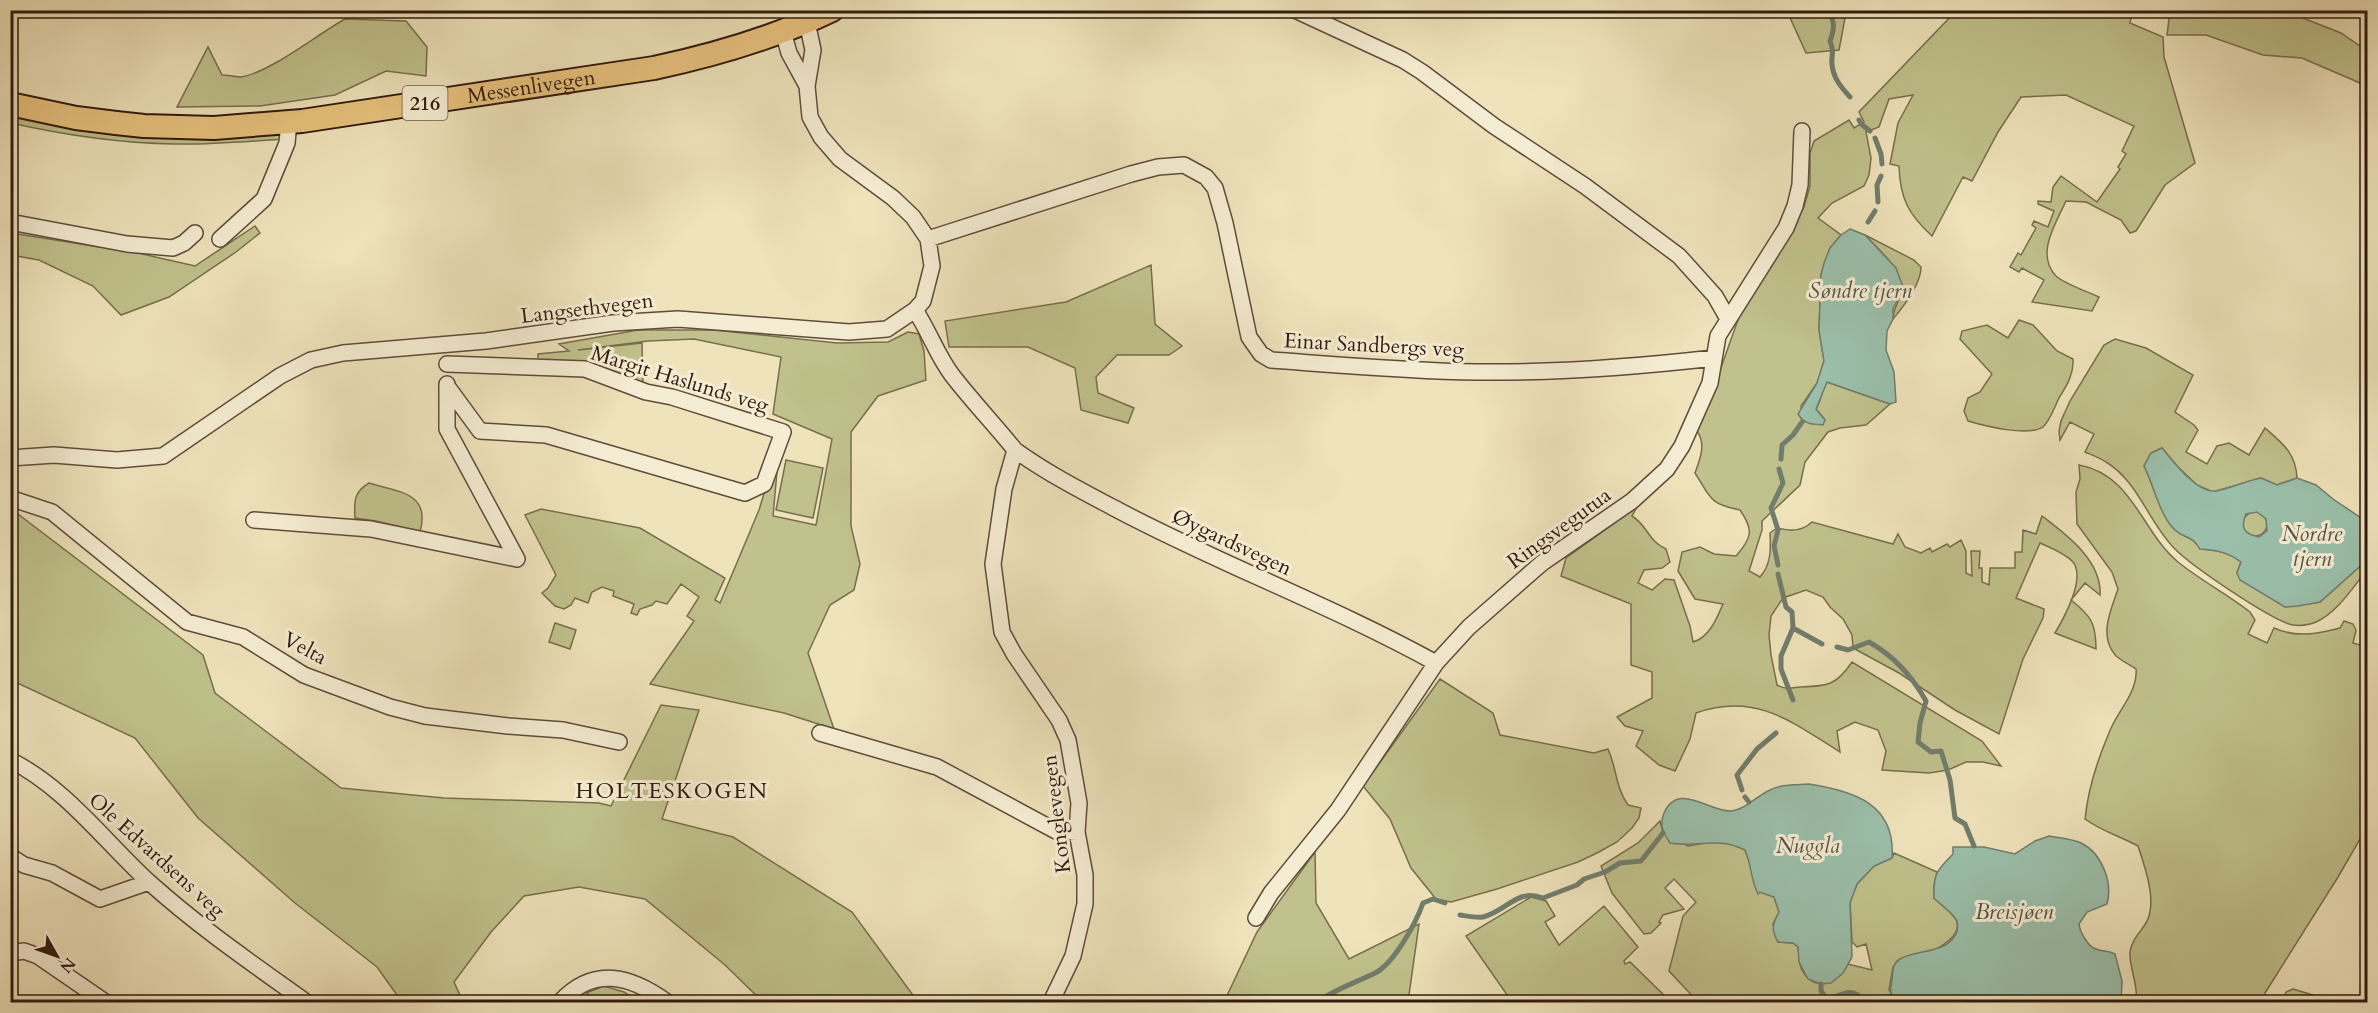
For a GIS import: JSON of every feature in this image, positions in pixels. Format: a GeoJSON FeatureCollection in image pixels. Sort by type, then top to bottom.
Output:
{"type":"FeatureCollection","features":[{"type":"Feature","properties":{"kind":"main road","name":"Messenlivegen"},"geometry":{"type":"LineString","coordinates":[[10,104],[76,118],[144,126],[214,128],[289,122],[682,63],[783,31],[832,10]]}},
{"type":"Feature","properties":{"kind":"street"},"geometry":{"type":"LineString","coordinates":[[1295,10],[1403,60],[1494,126],[1585,186],[1679,256],[1715,296],[1728,318]]}},
{"type":"Feature","properties":{"kind":"street"},"geometry":{"type":"LineString","coordinates":[[807,22],[813,50],[807,87],[810,117],[821,137],[840,159],[893,198],[913,217],[928,239],[932,266],[923,301],[915,310],[929,330],[937,352],[953,376],[1015,450]]}},
{"type":"Feature","properties":{"kind":"street"},"geometry":{"type":"LineString","coordinates":[[783,31],[789,53],[807,87]]}},
{"type":"Feature","properties":{"kind":"street"},"geometry":{"type":"LineString","coordinates":[[220,239],[264,199],[287,143],[289,122]]}},
{"type":"Feature","properties":{"kind":"street","name":"Ringsvegutua"},"geometry":{"type":"LineString","coordinates":[[1256,918],[1271,893],[1338,810],[1436,663],[1485,612],[1542,562],[1632,501],[1667,469],[1682,446],[1710,383],[1719,336],[1728,318],[1781,236],[1795,206],[1800,185],[1802,131]]}},
{"type":"Feature","properties":{"kind":"street","name":"Einar Sandbergs veg"},"geometry":{"type":"LineString","coordinates":[[928,239],[1131,174],[1158,167],[1184,165],[1206,177],[1215,188],[1225,223],[1249,337],[1261,354],[1271,360],[1495,372],[1629,366],[1714,358]]}},
{"type":"Feature","properties":{"kind":"street"},"geometry":{"type":"LineString","coordinates":[[10,222],[127,244],[173,248],[195,234]]}},
{"type":"Feature","properties":{"kind":"street","name":"Langsethvegen"},"geometry":{"type":"LineString","coordinates":[[10,458],[54,454],[117,460],[163,456],[280,376],[311,360],[343,352],[564,332],[613,323],[678,319],[849,332],[887,329],[915,310]]}},
{"type":"Feature","properties":{"kind":"street"},"geometry":{"type":"LineString","coordinates":[[254,520],[371,529],[517,560],[447,429],[447,344]]}},
{"type":"Feature","properties":{"kind":"street","name":"Margit Haslunds veg"},"geometry":{"type":"LineString","coordinates":[[447,364],[585,369],[646,392],[672,397],[783,432],[764,484],[745,493],[546,435],[480,431],[447,386]]}},
{"type":"Feature","properties":{"kind":"street","name":"Øygardsvegen"},"geometry":{"type":"LineString","coordinates":[[1015,450],[1053,476],[1150,527],[1367,627],[1436,663]]}},
{"type":"Feature","properties":{"kind":"street","name":"Konglevegen"},"geometry":{"type":"LineString","coordinates":[[1015,450],[1004,489],[993,564],[1002,632],[1014,654],[1059,720],[1068,740],[1079,803],[1077,832],[1085,875],[1085,904],[1073,956],[1051,1002]]}},
{"type":"Feature","properties":{"kind":"street","name":"Velta"},"geometry":{"type":"LineString","coordinates":[[10,498],[52,512],[187,622],[243,637],[304,675],[390,707],[425,716],[563,730],[619,742]]}},
{"type":"Feature","properties":{"kind":"street"},"geometry":{"type":"LineString","coordinates":[[820,733],[937,767],[1056,831],[1077,832]]}},
{"type":"Feature","properties":{"kind":"street","name":"Ole Edvardsens veg"},"geometry":{"type":"LineString","coordinates":[[10,760],[58,793],[149,882],[222,942],[306,1002]]}},
{"type":"Feature","properties":{"kind":"street","name":"Ole Edvardsens veg"},"geometry":{"type":"LineString","coordinates":[[10,856],[24,865],[52,873],[100,898],[149,882]]}},
{"type":"Feature","properties":{"kind":"street"},"geometry":{"type":"LineString","coordinates":[[10,953],[24,951],[38,956],[105,1002]]}},
{"type":"Feature","properties":{"kind":"street"},"geometry":{"type":"LineString","coordinates":[[560,1002],[575,989],[608,977],[638,984],[668,1002]]}},
{"type":"Feature","properties":{"kind":"shaded area"},"geometry":{"type":"Polygon","coordinates":[[[1787,11],[1844,11],[1845,18],[1839,50],[1806,53],[1787,11]]]}},
{"type":"Feature","properties":{"kind":"shaded area"},"geometry":{"type":"Polygon","coordinates":[[[1956,11],[2136,11],[2132,13],[2130,23],[2163,37],[2164,57],[2195,163],[2165,185],[2136,231],[2130,233],[2121,220],[2086,202],[2066,201],[2049,238],[2047,258],[2050,267],[2060,279],[2099,297],[2092,311],[2032,302],[2044,280],[2022,268],[2019,272],[2010,267],[2018,253],[2021,255],[2036,228],[2032,225],[2034,221],[2048,227],[2054,211],[2038,204],[2038,201],[2051,202],[2053,187],[2061,176],[2097,202],[2120,169],[2118,167],[2126,154],[2122,151],[2134,126],[2066,95],[2021,97],[1998,132],[1972,181],[1963,177],[1932,236],[1911,213],[1907,205],[1901,187],[1899,166],[1890,164],[1898,123],[1913,95],[1889,99],[1879,127],[1866,132],[1871,158],[1869,175],[1864,186],[1832,203],[1818,218],[1841,235],[1830,248],[1821,275],[1819,330],[1824,361],[1817,383],[1801,406],[1802,421],[1813,424],[1825,420],[1816,409],[1827,382],[1890,404],[1866,425],[1828,432],[1805,462],[1800,485],[1762,521],[1762,530],[1749,571],[1760,577],[1764,572],[1769,557],[1770,533],[1777,528],[1800,529],[1812,522],[1893,544],[1898,534],[1905,547],[1921,553],[1930,548],[1932,552],[1947,544],[1950,547],[1961,540],[1966,551],[1966,573],[1972,576],[1971,551],[1980,551],[1979,568],[1982,568],[1982,582],[1989,585],[1990,568],[2015,568],[2015,552],[2022,552],[2023,530],[2036,534],[2042,516],[2072,540],[2089,560],[2099,583],[2100,595],[2085,583],[2072,599],[2077,578],[2073,562],[2062,553],[2040,543],[2016,598],[2044,609],[2043,618],[2023,659],[1999,734],[1955,710],[1899,673],[1853,648],[1852,635],[1843,619],[1823,597],[1806,590],[1783,598],[1771,616],[1769,635],[1777,685],[1789,688],[1824,685],[1841,676],[1852,662],[1982,741],[2001,766],[1983,762],[1966,762],[1948,770],[1929,773],[1882,770],[1886,751],[1878,730],[1855,722],[1837,731],[1840,752],[1806,730],[1772,713],[1737,706],[1717,707],[1696,713],[1690,739],[1675,771],[1659,765],[1636,746],[1643,731],[1625,726],[1617,717],[1652,698],[1652,672],[1631,665],[1631,604],[1561,576],[1566,558],[1616,522],[1615,516],[1625,515],[1637,507],[1632,516],[1642,524],[1655,542],[1666,549],[1670,562],[1662,568],[1644,570],[1638,583],[1652,590],[1665,579],[1674,580],[1690,626],[1693,642],[1699,640],[1712,627],[1723,604],[1695,599],[1678,571],[1682,552],[1700,547],[1714,554],[1736,556],[1748,539],[1748,523],[1740,510],[1722,505],[1712,499],[1695,473],[1702,446],[1696,430],[1706,410],[1740,314],[1804,207],[1810,186],[1810,153],[1814,141],[1849,120],[1854,128],[1864,122],[1859,112],[1956,11]]]}},
{"type":"Feature","properties":{"kind":"shaded area"},"geometry":{"type":"Polygon","coordinates":[[[2160,11],[2285,11],[2341,33],[2367,51],[2367,86],[2302,58],[2263,55],[2206,35],[2167,35],[2169,19],[2160,11]]]}},
{"type":"Feature","properties":{"kind":"shaded area"},"geometry":{"type":"Polygon","coordinates":[[[345,19],[406,21],[427,47],[426,76],[386,71],[335,95],[260,106],[177,107],[208,47],[222,75],[241,77],[279,61],[345,19]]]}},
{"type":"Feature","properties":{"kind":"shaded area"},"geometry":{"type":"Polygon","coordinates":[[[10,115],[64,127],[278,132],[288,139],[202,144],[133,142],[71,135],[11,123],[10,115]]]}},
{"type":"Feature","properties":{"kind":"shaded area"},"geometry":{"type":"Polygon","coordinates":[[[255,226],[260,233],[169,297],[121,315],[93,286],[39,260],[11,255],[11,233],[138,253],[195,266],[255,226]]]}},
{"type":"Feature","properties":{"kind":"shaded area"},"geometry":{"type":"Polygon","coordinates":[[[1865,235],[1914,260],[1921,267],[1915,287],[1893,319],[1900,297],[1900,282],[1889,260],[1865,235]]]}},
{"type":"Feature","properties":{"kind":"shaded area"},"geometry":{"type":"Polygon","coordinates":[[[1151,265],[1155,324],[1182,346],[1169,355],[1117,355],[1096,377],[1098,393],[1134,408],[1128,423],[1081,410],[1075,368],[1028,347],[949,347],[945,321],[1066,302],[1151,265]]]}},
{"type":"Feature","properties":{"kind":"shaded area"},"geometry":{"type":"Polygon","coordinates":[[[2019,320],[2033,325],[2057,351],[2073,359],[2067,384],[2048,421],[2036,430],[2006,430],[1968,421],[1964,411],[1968,398],[1980,392],[1992,374],[1960,339],[1962,331],[1987,325],[2008,338],[2019,320]]]}},
{"type":"Feature","properties":{"kind":"shaded area"},"geometry":{"type":"Polygon","coordinates":[[[638,330],[714,330],[837,343],[888,342],[908,332],[919,334],[924,351],[926,380],[878,396],[851,432],[851,526],[860,564],[854,590],[830,605],[808,653],[834,729],[784,713],[650,684],[694,621],[687,616],[699,597],[681,584],[667,604],[656,601],[640,609],[637,615],[631,613],[634,604],[613,596],[614,591],[602,587],[592,592],[588,603],[575,598],[571,605],[564,609],[555,606],[542,593],[556,575],[525,515],[541,509],[640,528],[725,578],[715,600],[720,603],[759,510],[769,477],[777,472],[773,516],[816,525],[832,439],[773,414],[781,357],[694,339],[648,341],[578,350],[642,343],[643,386],[580,364],[538,361],[538,354],[569,351],[559,344],[638,330]]]}},
{"type":"Feature","properties":{"kind":"shaded area"},"geometry":{"type":"Polygon","coordinates":[[[2115,339],[2146,348],[2193,375],[2175,412],[2198,430],[2186,452],[2207,464],[2217,446],[2229,443],[2249,455],[2265,428],[2287,449],[2294,462],[2297,478],[2277,485],[2261,478],[2213,492],[2197,485],[2162,448],[2151,453],[2144,466],[2161,508],[2175,530],[2194,541],[2200,549],[2222,552],[2241,562],[2237,573],[2285,607],[2320,602],[2367,560],[2367,570],[2344,599],[2324,618],[2305,625],[2293,625],[2268,614],[2196,567],[2165,538],[2127,480],[2106,462],[2085,452],[2094,434],[2070,422],[2060,440],[2061,421],[2070,401],[2104,345],[2115,339]]]}},
{"type":"Feature","properties":{"kind":"shaded area"},"geometry":{"type":"Polygon","coordinates":[[[786,460],[823,468],[813,518],[776,510],[786,460]]]}},
{"type":"Feature","properties":{"kind":"shaded area"},"geometry":{"type":"Polygon","coordinates":[[[2079,465],[2097,471],[2112,480],[2135,506],[2165,549],[2178,562],[2250,612],[2255,620],[2248,634],[2267,643],[2274,628],[2298,634],[2315,633],[2340,628],[2344,621],[2353,624],[2356,630],[2353,643],[2367,647],[2367,827],[2265,993],[2263,1002],[2136,1002],[2130,952],[2134,940],[2149,915],[2151,895],[2147,874],[2138,846],[2085,819],[2088,797],[2097,765],[2113,725],[2134,686],[2136,669],[2116,656],[2108,640],[2108,623],[2118,589],[2112,572],[2077,524],[2076,492],[2080,479],[2079,465]]]}},
{"type":"Feature","properties":{"kind":"shaded area"},"geometry":{"type":"Polygon","coordinates":[[[369,483],[401,492],[416,501],[421,509],[420,532],[355,518],[356,497],[360,490],[369,483]]]}},
{"type":"Feature","properties":{"kind":"shaded area"},"geometry":{"type":"Polygon","coordinates":[[[10,508],[203,655],[215,693],[341,788],[444,798],[599,803],[611,806],[661,705],[699,710],[662,819],[733,837],[852,912],[918,1002],[763,1002],[725,965],[645,899],[579,887],[524,896],[491,932],[454,982],[463,1002],[402,1002],[377,967],[295,903],[198,818],[135,738],[11,680],[10,508]]]}},
{"type":"Feature","properties":{"kind":"shaded area"},"geometry":{"type":"Polygon","coordinates":[[[2255,512],[2264,515],[2267,524],[2264,533],[2255,536],[2246,533],[2243,524],[2246,515],[2255,512]]]}},
{"type":"Feature","properties":{"kind":"shaded area"},"geometry":{"type":"Polygon","coordinates":[[[2071,600],[2091,621],[2095,633],[2096,649],[2055,633],[2071,600]]]}},
{"type":"Feature","properties":{"kind":"shaded area"},"geometry":{"type":"Polygon","coordinates":[[[555,623],[576,630],[570,649],[549,642],[555,623]]]}},
{"type":"Feature","properties":{"kind":"shaded area"},"geometry":{"type":"Polygon","coordinates":[[[1440,679],[1493,713],[1500,735],[1594,753],[1608,749],[1624,798],[1628,805],[1641,808],[1639,818],[1632,828],[1617,842],[1578,862],[1451,902],[1436,899],[1411,868],[1390,819],[1363,786],[1440,679]]]}},
{"type":"Feature","properties":{"kind":"shaded area"},"geometry":{"type":"Polygon","coordinates":[[[1660,821],[1663,833],[1688,846],[1711,842],[1730,843],[1745,850],[1760,892],[1774,897],[1779,912],[1773,924],[1778,942],[1793,943],[1798,947],[1802,970],[1813,981],[1826,983],[1844,971],[1848,964],[1872,970],[1866,944],[1857,947],[1852,942],[1850,902],[1857,884],[1874,866],[1892,858],[1894,853],[1937,872],[1934,898],[1956,919],[1957,930],[1944,944],[1922,956],[1893,967],[1889,990],[1899,1002],[1698,1002],[1669,971],[1683,916],[1696,902],[1674,879],[1665,888],[1684,909],[1663,915],[1659,922],[1661,923],[1651,933],[1644,934],[1612,893],[1601,866],[1638,843],[1660,821]]]}},
{"type":"Feature","properties":{"kind":"shaded area"},"geometry":{"type":"Polygon","coordinates":[[[1315,852],[1316,903],[1349,959],[1419,924],[1408,1002],[1224,1002],[1257,932],[1315,852]]]}},
{"type":"Feature","properties":{"kind":"shaded area"},"geometry":{"type":"Polygon","coordinates":[[[1531,897],[1546,901],[1555,916],[1545,922],[1559,945],[1604,906],[1638,947],[1624,961],[1625,964],[1630,962],[1671,1002],[1512,1002],[1466,936],[1531,897]]]}},
{"type":"Feature","properties":{"kind":"shaded area"},"geometry":{"type":"Polygon","coordinates":[[[604,986],[624,992],[637,1000],[635,1002],[602,1002],[586,993],[604,986]]]}},
{"type":"Feature","properties":{"kind":"shaded area"},"geometry":{"type":"Polygon","coordinates":[[[2293,989],[2323,998],[2322,1002],[2282,1002],[2286,992],[2293,989]]]}},
{"type":"Feature","properties":{"kind":"water","name":"Søndre tjern"},"geometry":{"type":"Polygon","coordinates":[[[1850,229],[1865,235],[1896,268],[1902,284],[1901,293],[1893,309],[1893,319],[1887,331],[1886,350],[1894,372],[1896,402],[1890,404],[1827,382],[1816,409],[1825,420],[1823,425],[1811,424],[1805,422],[1798,414],[1817,383],[1824,361],[1819,330],[1821,275],[1830,248],[1841,235],[1850,229]]]}},
{"type":"Feature","properties":{"kind":"water","name":"Nordre tjern"},"geometry":{"type":"Polygon","coordinates":[[[2162,448],[2186,476],[2209,491],[2222,490],[2261,478],[2277,485],[2297,478],[2316,485],[2367,522],[2367,560],[2320,602],[2285,607],[2240,580],[2237,573],[2241,562],[2222,552],[2200,549],[2194,541],[2179,533],[2169,524],[2144,466],[2151,453],[2162,448]],[[2257,512],[2246,514],[2243,523],[2245,530],[2259,537],[2267,531],[2266,519],[2257,512]]]}},
{"type":"Feature","properties":{"kind":"water","name":"Nuggla"},"geometry":{"type":"Polygon","coordinates":[[[1809,784],[1842,791],[1869,803],[1887,825],[1891,840],[1892,858],[1874,866],[1857,884],[1850,903],[1852,957],[1843,973],[1831,983],[1821,984],[1808,979],[1799,962],[1798,947],[1793,943],[1778,942],[1773,927],[1779,912],[1774,897],[1760,892],[1758,894],[1745,850],[1717,843],[1670,843],[1662,825],[1664,813],[1677,799],[1694,800],[1731,811],[1745,806],[1778,787],[1809,784]]]}},
{"type":"Feature","properties":{"kind":"water","name":"Breisjøen"},"geometry":{"type":"Polygon","coordinates":[[[2049,836],[2081,843],[2095,854],[2104,869],[2108,887],[2107,904],[2087,912],[2079,924],[2087,942],[2093,948],[2115,954],[2122,981],[2121,1002],[1899,1002],[1891,990],[1896,963],[1907,956],[1948,944],[1957,931],[1956,919],[1934,898],[1935,878],[1953,854],[1953,847],[1984,847],[2015,854],[2035,841],[2049,836]]]}},
{"type":"Feature","properties":{"kind":"waterway"},"geometry":{"type":"LineString","coordinates":[[1827,10],[1833,25],[1830,41],[1833,50],[1834,74],[1850,97]]}},
{"type":"Feature","properties":{"kind":"waterway"},"geometry":{"type":"LineString","coordinates":[[1859,120],[1870,131]]}},
{"type":"Feature","properties":{"kind":"waterway"},"geometry":{"type":"LineString","coordinates":[[1875,138],[1882,164]]}},
{"type":"Feature","properties":{"kind":"waterway"},"geometry":{"type":"LineString","coordinates":[[1878,202],[1877,185],[1881,176]]}},
{"type":"Feature","properties":{"kind":"waterway"},"geometry":{"type":"LineString","coordinates":[[1868,222],[1875,211]]}},
{"type":"Feature","properties":{"kind":"waterway"},"geometry":{"type":"LineString","coordinates":[[1781,459],[1782,445],[1802,422]]}},
{"type":"Feature","properties":{"kind":"waterway"},"geometry":{"type":"LineString","coordinates":[[1778,565],[1774,546],[1778,530],[1771,508],[1783,483],[1779,469]]}},
{"type":"Feature","properties":{"kind":"waterway"},"geometry":{"type":"LineString","coordinates":[[1778,574],[1786,607],[1792,612],[1793,628],[1781,656],[1781,669],[1793,700]]}},
{"type":"Feature","properties":{"kind":"waterway"},"geometry":{"type":"LineString","coordinates":[[1793,628],[1822,644]]}},
{"type":"Feature","properties":{"kind":"waterway"},"geometry":{"type":"LineString","coordinates":[[1837,647],[1848,650],[1869,642],[1902,667],[1915,683],[1926,701],[1918,742],[1931,752],[1941,751],[1950,780],[1955,818],[1965,824],[1974,846]]}},
{"type":"Feature","properties":{"kind":"waterway"},"geometry":{"type":"LineString","coordinates":[[1742,790],[1737,775],[1757,749],[1776,733]]}},
{"type":"Feature","properties":{"kind":"waterway"},"geometry":{"type":"LineString","coordinates":[[1745,797],[1749,802]]}},
{"type":"Feature","properties":{"kind":"waterway"},"geometry":{"type":"LineString","coordinates":[[1460,915],[1483,917],[1519,898],[1526,896],[1543,898],[1577,885],[1584,879],[1605,872],[1620,863],[1641,861],[1663,833]]}},
{"type":"Feature","properties":{"kind":"waterway"},"geometry":{"type":"LineString","coordinates":[[1318,1002],[1331,993],[1384,967],[1404,941],[1423,903],[1433,899],[1445,903]]}},
{"type":"Feature","properties":{"kind":"waterway"},"geometry":{"type":"LineString","coordinates":[[1821,984],[1821,991],[1826,998],[1852,993],[1869,1002],[1890,996]]}},
{"type":"Feature","properties":{"kind":"district","name":"HOLTESKOGEN"},"geometry":{"type":"Point","coordinates":[672,790]}}]}
